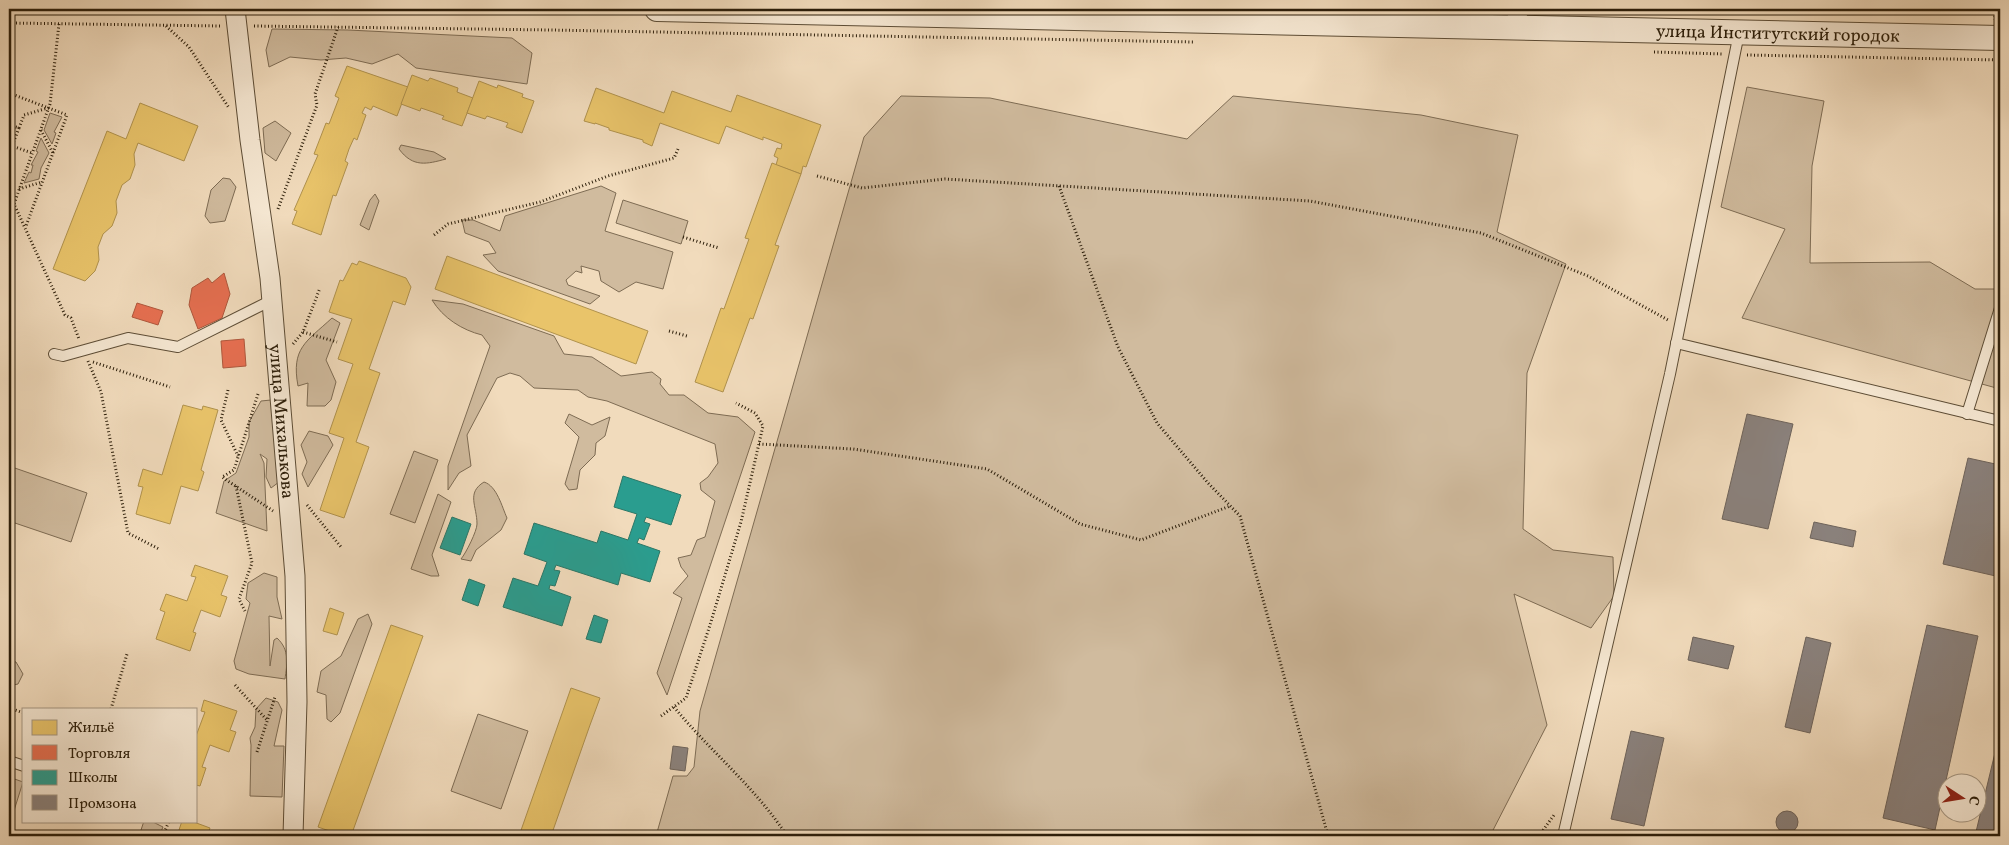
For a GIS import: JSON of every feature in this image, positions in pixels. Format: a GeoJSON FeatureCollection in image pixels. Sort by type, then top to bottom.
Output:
{"type":"FeatureCollection","features":[{"type":"Feature","properties":{"kind":"street","name":"улица Институтский городок"},"geometry":{"type":"LineString","coordinates":[[656,9],[1517,18],[1739,32],[2000,38]]}},
{"type":"Feature","properties":{"kind":"street","name":"улица Михалькова"},"geometry":{"type":"LineString","coordinates":[[235,17],[272,300],[295,576],[297,702],[293,836]]}},
{"type":"Feature","properties":{"kind":"lane"},"geometry":{"type":"LineString","coordinates":[[1563,836],[1680,326],[1739,32]]}},
{"type":"Feature","properties":{"kind":"lane"},"geometry":{"type":"LineString","coordinates":[[54,354],[63,356],[128,338],[178,347],[272,300]]}},
{"type":"Feature","properties":{"kind":"lane"},"geometry":{"type":"LineString","coordinates":[[1967,414],[2000,308]]}},
{"type":"Feature","properties":{"kind":"lane"},"geometry":{"type":"LineString","coordinates":[[1676,344],[2000,421]]}},
{"type":"Feature","properties":{"kind":"lane"},"geometry":{"type":"LineString","coordinates":[[9,761],[22,765]]}},
{"type":"Feature","properties":{"kind":"path"},"geometry":{"type":"LineString","coordinates":[[9,23],[166,26],[235,17],[338,27],[1200,42]]}},
{"type":"Feature","properties":{"kind":"path"},"geometry":{"type":"LineString","coordinates":[[59,24],[48,108],[14,204],[65,316],[71,318],[84,351]]}},
{"type":"Feature","properties":{"kind":"path"},"geometry":{"type":"LineString","coordinates":[[166,26],[189,47],[230,109]]}},
{"type":"Feature","properties":{"kind":"path"},"geometry":{"type":"LineString","coordinates":[[265,242],[317,105],[315,94],[338,27]]}},
{"type":"Feature","properties":{"kind":"path"},"geometry":{"type":"LineString","coordinates":[[1644,52],[2000,60]]}},
{"type":"Feature","properties":{"kind":"path"},"geometry":{"type":"LineString","coordinates":[[9,93],[67,115],[26,227]]}},
{"type":"Feature","properties":{"kind":"path"},"geometry":{"type":"LineString","coordinates":[[32,154],[12,146],[18,128],[24,115],[48,108]]}},
{"type":"Feature","properties":{"kind":"path"},"geometry":{"type":"LineString","coordinates":[[9,124],[18,128]]}},
{"type":"Feature","properties":{"kind":"path"},"geometry":{"type":"LineString","coordinates":[[40,130],[53,153]]}},
{"type":"Feature","properties":{"kind":"path"},"geometry":{"type":"LineString","coordinates":[[434,234],[448,224],[540,202],[608,176],[674,158],[678,149]]}},
{"type":"Feature","properties":{"kind":"path"},"geometry":{"type":"LineString","coordinates":[[817,176],[862,188],[945,179],[1310,201],[1481,233],[1588,276],[1680,326]]}},
{"type":"Feature","properties":{"kind":"path"},"geometry":{"type":"LineString","coordinates":[[19,189],[42,182]]}},
{"type":"Feature","properties":{"kind":"path"},"geometry":{"type":"LineString","coordinates":[[1059,186],[1118,347],[1157,423],[1208,483],[1240,516],[1259,579],[1328,836]]}},
{"type":"Feature","properties":{"kind":"path"},"geometry":{"type":"LineString","coordinates":[[684,236],[719,248]]}},
{"type":"Feature","properties":{"kind":"path"},"geometry":{"type":"LineString","coordinates":[[320,288],[303,332],[337,342]]}},
{"type":"Feature","properties":{"kind":"path"},"geometry":{"type":"LineString","coordinates":[[669,331],[687,336]]}},
{"type":"Feature","properties":{"kind":"path"},"geometry":{"type":"LineString","coordinates":[[159,549],[128,533],[101,392],[88,360],[170,387]]}},
{"type":"Feature","properties":{"kind":"path"},"geometry":{"type":"LineString","coordinates":[[228,390],[221,420],[238,457]]}},
{"type":"Feature","properties":{"kind":"path"},"geometry":{"type":"LineString","coordinates":[[258,394],[234,470],[222,477],[291,522]]}},
{"type":"Feature","properties":{"kind":"path"},"geometry":{"type":"LineString","coordinates":[[661,716],[686,698],[708,633],[740,522],[759,444],[763,426],[755,413],[736,403]]}},
{"type":"Feature","properties":{"kind":"path"},"geometry":{"type":"LineString","coordinates":[[759,444],[852,449],[987,469],[1080,524],[1140,540],[1230,506]]}},
{"type":"Feature","properties":{"kind":"path"},"geometry":{"type":"LineString","coordinates":[[286,479],[341,547]]}},
{"type":"Feature","properties":{"kind":"path"},"geometry":{"type":"LineString","coordinates":[[236,486],[252,563],[239,598],[245,611]]}},
{"type":"Feature","properties":{"kind":"path"},"geometry":{"type":"LineString","coordinates":[[111,708],[127,654]]}},
{"type":"Feature","properties":{"kind":"path"},"geometry":{"type":"LineString","coordinates":[[235,686],[266,720]]}},
{"type":"Feature","properties":{"kind":"path"},"geometry":{"type":"LineString","coordinates":[[257,752],[275,697]]}},
{"type":"Feature","properties":{"kind":"path"},"geometry":{"type":"LineString","coordinates":[[674,707],[691,728],[738,776],[787,836]]}},
{"type":"Feature","properties":{"kind":"path"},"geometry":{"type":"LineString","coordinates":[[9,708],[22,712]]}},
{"type":"Feature","properties":{"kind":"path"},"geometry":{"type":"LineString","coordinates":[[163,836],[169,822]]}},
{"type":"Feature","properties":{"kind":"shaded area"},"geometry":{"type":"Polygon","coordinates":[[[272,29],[348,30],[512,38],[532,53],[527,84],[416,68],[398,54],[372,64],[346,58],[321,60],[290,57],[269,67],[266,50],[272,29]]]}},
{"type":"Feature","properties":{"kind":"shaded area"},"geometry":{"type":"Polygon","coordinates":[[[1747,87],[1824,101],[1812,166],[1810,263],[1930,262],[1975,289],[2000,289],[2000,389],[1742,318],[1785,229],[1721,207],[1747,87]]]}},
{"type":"Feature","properties":{"kind":"shaded area"},"geometry":{"type":"Polygon","coordinates":[[[901,96],[990,98],[1187,139],[1233,96],[1421,115],[1518,135],[1497,232],[1566,264],[1527,373],[1523,529],[1553,550],[1613,557],[1614,596],[1591,628],[1514,594],[1547,725],[1490,836],[656,836],[673,776],[687,776],[694,767],[700,711],[864,137],[901,96]]]}},
{"type":"Feature","properties":{"kind":"shaded area"},"geometry":{"type":"Polygon","coordinates":[[[50,113],[62,117],[54,132],[56,133],[52,144],[44,130],[50,113]]]}},
{"type":"Feature","properties":{"kind":"shaded area"},"geometry":{"type":"Polygon","coordinates":[[[275,121],[291,133],[276,161],[265,153],[263,128],[275,121]]]}},
{"type":"Feature","properties":{"kind":"shaded area"},"geometry":{"type":"Polygon","coordinates":[[[41,138],[49,153],[41,168],[39,179],[24,183],[29,172],[31,173],[33,165],[31,165],[38,152],[36,151],[41,138]]]}},
{"type":"Feature","properties":{"kind":"shaded area"},"geometry":{"type":"Polygon","coordinates":[[[401,145],[434,152],[446,159],[426,163],[415,162],[404,155],[399,149],[401,145]]]}},
{"type":"Feature","properties":{"kind":"shaded area"},"geometry":{"type":"Polygon","coordinates":[[[223,178],[230,179],[236,187],[225,221],[210,223],[205,216],[211,190],[223,178]]]}},
{"type":"Feature","properties":{"kind":"shaded area"},"geometry":{"type":"Polygon","coordinates":[[[601,186],[616,193],[605,231],[673,252],[663,289],[636,282],[619,292],[601,281],[599,271],[581,266],[582,273],[576,271],[566,280],[568,285],[600,296],[590,304],[498,271],[483,255],[496,253],[489,242],[465,233],[462,220],[473,220],[500,231],[505,216],[601,186]]]}},
{"type":"Feature","properties":{"kind":"shaded area"},"geometry":{"type":"Polygon","coordinates":[[[375,194],[379,201],[369,230],[360,225],[370,200],[375,194]]]}},
{"type":"Feature","properties":{"kind":"shaded area"},"geometry":{"type":"Polygon","coordinates":[[[623,200],[688,221],[681,244],[616,223],[623,200]]]}},
{"type":"Feature","properties":{"kind":"shaded area"},"geometry":{"type":"Polygon","coordinates":[[[432,300],[463,304],[554,336],[564,354],[592,357],[621,376],[652,372],[661,379],[660,384],[669,395],[684,395],[708,413],[738,417],[755,432],[667,695],[657,673],[682,598],[673,593],[688,576],[681,567],[678,558],[691,555],[697,540],[705,537],[715,501],[701,490],[700,483],[708,477],[718,463],[715,444],[607,401],[588,397],[578,390],[534,388],[520,376],[510,373],[497,378],[467,435],[471,466],[459,473],[448,490],[448,466],[490,346],[482,335],[467,330],[447,318],[432,300]]]}},
{"type":"Feature","properties":{"kind":"shaded area"},"geometry":{"type":"Polygon","coordinates":[[[332,318],[340,323],[326,360],[336,382],[331,400],[325,406],[307,406],[308,383],[298,386],[296,373],[299,354],[308,340],[332,318]]]}},
{"type":"Feature","properties":{"kind":"shaded area"},"geometry":{"type":"Polygon","coordinates":[[[271,400],[279,482],[271,488],[266,477],[267,459],[260,454],[264,463],[267,531],[216,513],[224,481],[236,473],[249,437],[249,422],[261,401],[271,400]]]}},
{"type":"Feature","properties":{"kind":"shaded area"},"geometry":{"type":"Polygon","coordinates":[[[569,414],[592,425],[610,417],[605,436],[596,443],[595,455],[580,470],[577,489],[569,490],[565,484],[579,437],[565,423],[569,414]]]}},
{"type":"Feature","properties":{"kind":"shaded area"},"geometry":{"type":"Polygon","coordinates":[[[309,431],[328,436],[333,445],[308,487],[302,474],[307,462],[301,445],[309,431]]]}},
{"type":"Feature","properties":{"kind":"shaded area"},"geometry":{"type":"Polygon","coordinates":[[[414,451],[438,460],[415,523],[390,514],[414,451]]]}},
{"type":"Feature","properties":{"kind":"shaded area"},"geometry":{"type":"Polygon","coordinates":[[[9,466],[87,493],[71,542],[9,521],[9,466]]]}},
{"type":"Feature","properties":{"kind":"shaded area"},"geometry":{"type":"Polygon","coordinates":[[[484,482],[489,484],[496,492],[507,518],[501,530],[476,550],[471,561],[461,559],[477,527],[474,495],[475,491],[484,482]]]}},
{"type":"Feature","properties":{"kind":"shaded area"},"geometry":{"type":"Polygon","coordinates":[[[438,494],[451,502],[432,555],[439,576],[431,576],[411,569],[438,494]]]}},
{"type":"Feature","properties":{"kind":"shaded area"},"geometry":{"type":"Polygon","coordinates":[[[264,573],[277,577],[277,597],[282,619],[269,616],[270,666],[274,640],[277,638],[286,652],[285,679],[249,674],[236,669],[234,661],[250,603],[246,599],[248,583],[264,573]]]}},
{"type":"Feature","properties":{"kind":"shaded area"},"geometry":{"type":"Polygon","coordinates":[[[368,614],[372,624],[340,713],[331,722],[327,719],[326,695],[317,692],[321,671],[341,656],[358,619],[368,614]]]}},
{"type":"Feature","properties":{"kind":"shaded area"},"geometry":{"type":"Polygon","coordinates":[[[9,660],[16,662],[23,674],[18,684],[9,686],[9,660]]]}},
{"type":"Feature","properties":{"kind":"shaded area"},"geometry":{"type":"Polygon","coordinates":[[[266,698],[278,702],[282,710],[274,746],[284,746],[282,797],[250,796],[250,738],[255,727],[256,709],[266,698]]]}},
{"type":"Feature","properties":{"kind":"shaded area"},"geometry":{"type":"Polygon","coordinates":[[[478,714],[528,731],[501,809],[451,791],[478,714]]]}},
{"type":"Feature","properties":{"kind":"shaded area"},"geometry":{"type":"Polygon","coordinates":[[[9,777],[22,782],[22,785],[12,817],[9,813],[9,777]]]}},
{"type":"Feature","properties":{"kind":"shaded area"},"geometry":{"type":"Polygon","coordinates":[[[144,822],[153,822],[163,827],[159,836],[139,836],[144,822]]]}},
{"type":"Feature","properties":{"kind":"building: Жильё"},"geometry":{"type":"Polygon","coordinates":[[[347,66],[408,87],[397,116],[373,106],[371,110],[365,107],[362,113],[366,115],[357,140],[354,138],[349,149],[345,161],[348,163],[336,196],[333,195],[321,235],[292,224],[297,211],[294,210],[318,155],[314,154],[326,123],[329,124],[339,98],[335,96],[347,66]]]}},
{"type":"Feature","properties":{"kind":"building: Жильё"},"geometry":{"type":"Polygon","coordinates":[[[412,75],[428,81],[430,78],[458,88],[457,92],[473,98],[462,126],[442,119],[444,116],[433,112],[421,108],[420,111],[401,104],[412,75]]]}},
{"type":"Feature","properties":{"kind":"building: Жильё"},"geometry":{"type":"Polygon","coordinates":[[[479,81],[497,88],[498,85],[523,94],[522,97],[534,101],[522,133],[506,127],[508,123],[487,116],[485,119],[467,113],[479,81]]]}},
{"type":"Feature","properties":{"kind":"building: Жильё"},"geometry":{"type":"Polygon","coordinates":[[[596,88],[664,113],[672,91],[731,112],[737,95],[821,125],[806,167],[803,166],[801,174],[776,165],[778,158],[774,156],[777,148],[781,149],[782,144],[763,137],[763,140],[726,126],[719,144],[660,123],[652,146],[643,142],[643,140],[584,121],[596,88]]]}},
{"type":"Feature","properties":{"kind":"building: Жильё"},"geometry":{"type":"Polygon","coordinates":[[[140,103],[198,126],[184,161],[138,143],[134,154],[135,165],[130,179],[122,185],[116,201],[117,213],[112,226],[103,234],[98,247],[99,260],[95,271],[85,281],[53,269],[107,131],[126,139],[140,103]]]}},
{"type":"Feature","properties":{"kind":"building: Жильё"},"geometry":{"type":"Polygon","coordinates":[[[772,163],[801,174],[775,245],[779,246],[753,319],[750,318],[723,392],[695,382],[721,308],[724,309],[749,239],[745,238],[772,163]]]}},
{"type":"Feature","properties":{"kind":"building: Жильё"},"geometry":{"type":"Polygon","coordinates":[[[447,256],[648,331],[636,364],[435,289],[447,256]]]}},
{"type":"Feature","properties":{"kind":"building: Жильё"},"geometry":{"type":"Polygon","coordinates":[[[359,261],[406,278],[411,287],[405,305],[393,301],[369,369],[380,373],[356,442],[369,447],[344,518],[320,510],[344,438],[329,433],[353,364],[338,359],[352,319],[329,312],[340,280],[343,281],[352,263],[357,265],[359,261]]]}},
{"type":"Feature","properties":{"kind":"building: Жильё"},"geometry":{"type":"Polygon","coordinates":[[[183,405],[202,410],[203,406],[218,410],[201,470],[204,472],[198,491],[181,486],[170,524],[136,514],[143,487],[138,486],[143,469],[162,475],[183,405]]]}},
{"type":"Feature","properties":{"kind":"building: Жильё"},"geometry":{"type":"Polygon","coordinates":[[[195,565],[228,576],[221,595],[227,597],[220,617],[201,610],[193,632],[196,633],[190,651],[156,639],[165,612],[160,610],[166,594],[187,601],[196,577],[191,576],[195,565]]]}},
{"type":"Feature","properties":{"kind":"building: Жильё"},"geometry":{"type":"Polygon","coordinates":[[[330,608],[344,613],[337,635],[323,631],[330,608]]]}},
{"type":"Feature","properties":{"kind":"building: Жильё"},"geometry":{"type":"Polygon","coordinates":[[[391,625],[423,636],[351,836],[344,836],[318,827],[391,625]]]}},
{"type":"Feature","properties":{"kind":"building: Жильё"},"geometry":{"type":"Polygon","coordinates":[[[571,688],[600,698],[551,836],[519,836],[571,688]]]}},
{"type":"Feature","properties":{"kind":"building: Жильё"},"geometry":{"type":"Polygon","coordinates":[[[204,700],[237,711],[230,730],[236,732],[229,752],[210,745],[202,767],[206,768],[200,786],[198,786],[198,731],[205,712],[201,711],[204,700]]]}},
{"type":"Feature","properties":{"kind":"building: Жильё"},"geometry":{"type":"Polygon","coordinates":[[[182,822],[194,822],[210,828],[207,836],[177,836],[182,822]]]}},
{"type":"Feature","properties":{"kind":"building: Торговля"},"geometry":{"type":"Polygon","coordinates":[[[224,273],[230,294],[222,318],[198,329],[189,305],[192,288],[208,278],[212,283],[224,273]]]}},
{"type":"Feature","properties":{"kind":"building: Торговля"},"geometry":{"type":"Polygon","coordinates":[[[137,303],[163,311],[158,325],[132,317],[137,303]]]}},
{"type":"Feature","properties":{"kind":"building: Торговля"},"geometry":{"type":"Polygon","coordinates":[[[244,339],[246,366],[223,368],[221,341],[244,339]]]}},
{"type":"Feature","properties":{"kind":"building: Школы"},"geometry":{"type":"Polygon","coordinates":[[[623,476],[681,495],[671,525],[646,517],[644,522],[650,524],[644,540],[639,538],[637,543],[660,551],[650,582],[621,573],[618,585],[556,565],[554,570],[560,571],[555,586],[550,585],[549,589],[571,597],[562,626],[503,607],[513,578],[538,586],[547,562],[524,554],[534,523],[597,543],[601,531],[628,540],[637,514],[614,507],[623,476]]]}},
{"type":"Feature","properties":{"kind":"building: Школы"},"geometry":{"type":"Polygon","coordinates":[[[452,517],[471,524],[460,555],[440,548],[452,517]]]}},
{"type":"Feature","properties":{"kind":"building: Школы"},"geometry":{"type":"Polygon","coordinates":[[[469,579],[485,585],[478,606],[462,600],[469,579]]]}},
{"type":"Feature","properties":{"kind":"building: Школы"},"geometry":{"type":"Polygon","coordinates":[[[594,615],[608,620],[601,643],[586,639],[594,615]]]}},
{"type":"Feature","properties":{"kind":"building: Промзона"},"geometry":{"type":"Polygon","coordinates":[[[1747,414],[1793,424],[1768,529],[1722,519],[1747,414]]]}},
{"type":"Feature","properties":{"kind":"building: Промзона"},"geometry":{"type":"Polygon","coordinates":[[[1968,458],[2000,465],[2000,577],[1943,564],[1968,458]]]}},
{"type":"Feature","properties":{"kind":"building: Промзона"},"geometry":{"type":"Polygon","coordinates":[[[1814,522],[1856,531],[1853,547],[1810,538],[1814,522]]]}},
{"type":"Feature","properties":{"kind":"building: Промзона"},"geometry":{"type":"Polygon","coordinates":[[[1927,625],[1978,636],[1948,772],[1936,772],[1937,822],[1935,830],[1883,818],[1927,625]]]}},
{"type":"Feature","properties":{"kind":"building: Промзона"},"geometry":{"type":"Polygon","coordinates":[[[1693,637],[1734,646],[1728,669],[1688,660],[1693,637]]]}},
{"type":"Feature","properties":{"kind":"building: Промзона"},"geometry":{"type":"Polygon","coordinates":[[[1806,637],[1831,643],[1810,733],[1785,727],[1806,637]]]}},
{"type":"Feature","properties":{"kind":"building: Промзона"},"geometry":{"type":"Polygon","coordinates":[[[1631,731],[1664,738],[1644,826],[1611,819],[1631,731]]]}},
{"type":"Feature","properties":{"kind":"building: Промзона"},"geometry":{"type":"Polygon","coordinates":[[[2000,732],[2000,836],[1975,836],[1978,822],[1986,822],[1986,790],[2000,732]]]}},
{"type":"Feature","properties":{"kind":"building: Промзона"},"geometry":{"type":"Polygon","coordinates":[[[673,746],[688,748],[685,771],[670,769],[673,746]]]}},
{"type":"Feature","properties":{"kind":"building: Промзона"},"geometry":{"type":"Polygon","coordinates":[[[1787,811],[1795,814],[1798,822],[1795,830],[1787,833],[1779,830],[1776,822],[1779,814],[1787,811]]]}}]}
